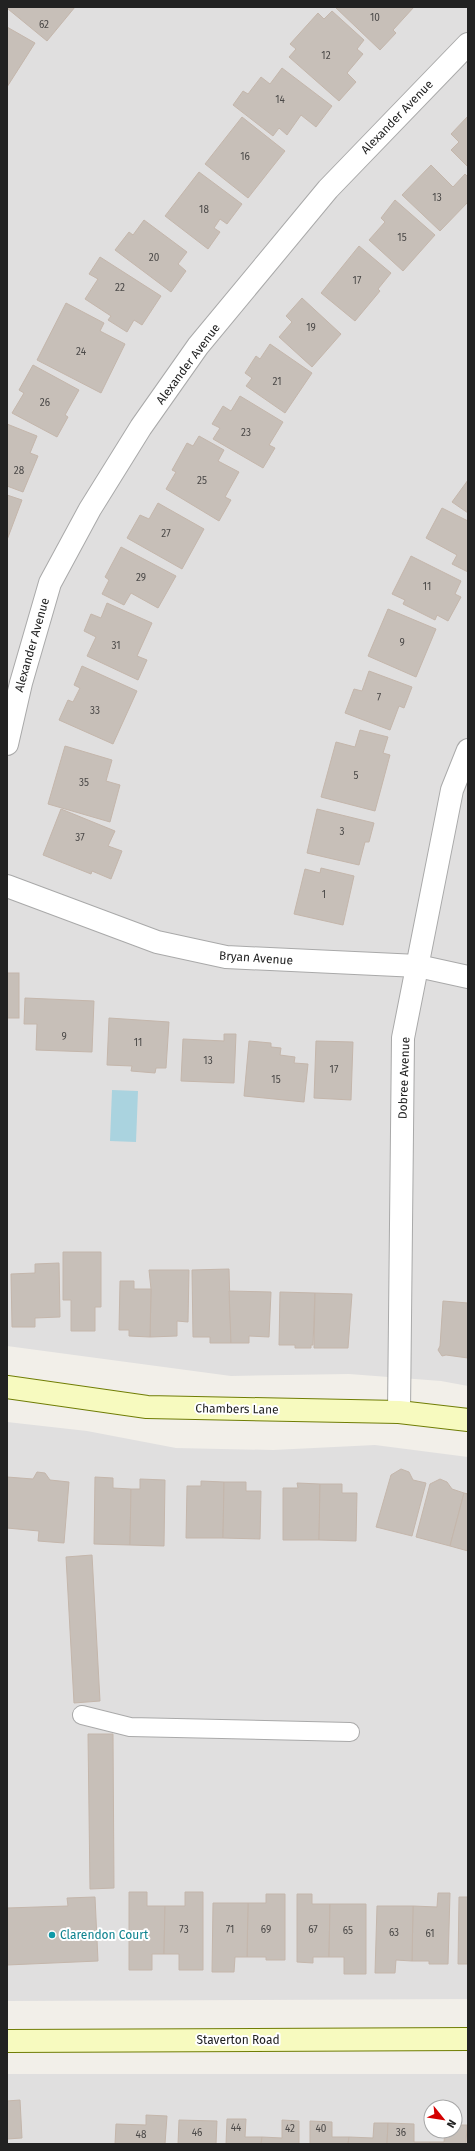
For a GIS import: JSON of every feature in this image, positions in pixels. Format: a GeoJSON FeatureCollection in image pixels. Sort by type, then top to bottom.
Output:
{"type":"FeatureCollection","features":[{"type":"Feature","properties":{"kind":"street","name":"Alexander Avenue"},"geometry":{"type":"LineString","coordinates":[[7,744],[21,683],[50,583],[90,509],[141,427],[198,346],[328,189],[468,44]]}},
{"type":"Feature","properties":{"kind":"street","name":"Dobree Avenue"},"geometry":{"type":"LineString","coordinates":[[399,1412],[403,1038],[452,790],[468,750]]}},
{"type":"Feature","properties":{"kind":"street","name":"Bryan Avenue"},"geometry":{"type":"LineString","coordinates":[[7,886],[157,942],[226,957],[418,966],[468,977]]}},
{"type":"Feature","properties":{"kind":"street","name":"Chambers Lane"},"geometry":{"type":"LineString","coordinates":[[7,1387],[82,1396],[148,1407],[399,1412],[468,1420]]}},
{"type":"Feature","properties":{"kind":"street","name":"Staverton Road"},"geometry":{"type":"LineString","coordinates":[[7,2041],[468,2039]]}},
{"type":"Feature","properties":{"kind":"lane"},"geometry":{"type":"LineString","coordinates":[[82,1715],[130,1728],[350,1732]]}},
{"type":"Feature","properties":{"kind":"shaded area"},"geometry":{"type":"Polygon","coordinates":[[[7,7],[468,7],[468,1386],[441,1381],[349,1374],[231,1376],[7,1346],[7,7]]]}},
{"type":"Feature","properties":{"kind":"shaded area"},"geometry":{"type":"Polygon","coordinates":[[[7,1422],[87,1431],[176,1448],[273,1450],[375,1445],[468,1457],[468,1999],[7,2001],[7,1422]]]}},
{"type":"Feature","properties":{"kind":"shaded area"},"geometry":{"type":"Polygon","coordinates":[[[7,2074],[468,2074],[468,2144],[7,2144],[7,2074]]]}},
{"type":"Feature","properties":{"kind":"water"},"geometry":{"type":"Polygon","coordinates":[[[112,1090],[138,1091],[136,1142],[110,1141],[112,1090]]]}},
{"type":"Feature","properties":{"kind":"building"},"geometry":{"type":"Polygon","coordinates":[[[10,7],[75,7],[47,41],[8,9],[10,7]]]}},
{"type":"Feature","properties":{"kind":"building"},"geometry":{"type":"Polygon","coordinates":[[[335,7],[414,7],[393,30],[396,33],[380,50],[335,7]]]}},
{"type":"Feature","properties":{"kind":"building"},"geometry":{"type":"Polygon","coordinates":[[[332,11],[364,40],[357,49],[363,54],[347,73],[356,82],[339,101],[289,57],[296,49],[290,44],[318,13],[324,19],[332,11]]]}},
{"type":"Feature","properties":{"kind":"building"},"geometry":{"type":"Polygon","coordinates":[[[7,27],[35,43],[7,87],[7,27]]]}},
{"type":"Feature","properties":{"kind":"building"},"geometry":{"type":"Polygon","coordinates":[[[282,68],[332,106],[316,127],[301,115],[287,135],[279,128],[273,136],[233,105],[243,91],[248,94],[261,77],[270,84],[282,68]]]}},
{"type":"Feature","properties":{"kind":"building"},"geometry":{"type":"Polygon","coordinates":[[[468,116],[468,167],[451,150],[459,142],[451,134],[468,116]]]}},
{"type":"Feature","properties":{"kind":"building"},"geometry":{"type":"Polygon","coordinates":[[[242,117],[285,151],[248,198],[205,164],[242,117]]]}},
{"type":"Feature","properties":{"kind":"building"},"geometry":{"type":"Polygon","coordinates":[[[431,165],[453,187],[465,174],[468,177],[468,202],[440,231],[402,195],[431,165]]]}},
{"type":"Feature","properties":{"kind":"building"},"geometry":{"type":"Polygon","coordinates":[[[199,172],[242,204],[227,224],[220,219],[214,228],[220,232],[208,249],[165,216],[199,172]]]}},
{"type":"Feature","properties":{"kind":"building"},"geometry":{"type":"Polygon","coordinates":[[[395,200],[435,235],[403,271],[369,240],[385,222],[381,218],[395,200]]]}},
{"type":"Feature","properties":{"kind":"building"},"geometry":{"type":"Polygon","coordinates":[[[144,220],[187,252],[178,264],[186,271],[171,292],[115,250],[129,232],[133,235],[144,220]]]}},
{"type":"Feature","properties":{"kind":"building"},"geometry":{"type":"Polygon","coordinates":[[[359,246],[391,273],[378,289],[380,291],[355,321],[321,293],[359,246]]]}},
{"type":"Feature","properties":{"kind":"building"},"geometry":{"type":"Polygon","coordinates":[[[100,257],[161,296],[142,325],[134,320],[127,332],[108,320],[111,316],[85,299],[98,279],[89,274],[100,257]]]}},
{"type":"Feature","properties":{"kind":"building"},"geometry":{"type":"Polygon","coordinates":[[[302,298],[341,334],[312,367],[279,337],[292,322],[286,316],[302,298]]]}},
{"type":"Feature","properties":{"kind":"building"},"geometry":{"type":"Polygon","coordinates":[[[66,303],[104,323],[100,331],[125,344],[101,393],[37,360],[66,303]]]}},
{"type":"Feature","properties":{"kind":"building"},"geometry":{"type":"Polygon","coordinates":[[[270,344],[312,373],[285,413],[246,386],[252,378],[245,373],[256,356],[260,359],[270,344]]]}},
{"type":"Feature","properties":{"kind":"building"},"geometry":{"type":"Polygon","coordinates":[[[33,365],[79,390],[65,415],[68,417],[57,437],[12,413],[24,393],[19,390],[33,365]]]}},
{"type":"Feature","properties":{"kind":"building"},"geometry":{"type":"Polygon","coordinates":[[[240,396],[283,422],[269,445],[275,448],[263,468],[213,439],[220,428],[212,424],[223,406],[231,411],[240,396]]]}},
{"type":"Feature","properties":{"kind":"building"},"geometry":{"type":"Polygon","coordinates":[[[7,424],[37,436],[30,453],[38,456],[23,492],[7,486],[7,424]]]}},
{"type":"Feature","properties":{"kind":"building"},"geometry":{"type":"Polygon","coordinates":[[[199,436],[224,450],[218,461],[239,472],[225,497],[231,500],[219,521],[166,489],[176,472],[172,470],[187,443],[193,446],[199,436]]]}},
{"type":"Feature","properties":{"kind":"building"},"geometry":{"type":"Polygon","coordinates":[[[468,480],[468,513],[452,502],[468,480]]]}},
{"type":"Feature","properties":{"kind":"building"},"geometry":{"type":"Polygon","coordinates":[[[7,495],[22,500],[7,540],[7,495]]]}},
{"type":"Feature","properties":{"kind":"building"},"geometry":{"type":"Polygon","coordinates":[[[158,503],[204,529],[182,569],[127,538],[140,515],[149,519],[158,503]]]}},
{"type":"Feature","properties":{"kind":"building"},"geometry":{"type":"Polygon","coordinates":[[[442,508],[468,521],[468,572],[452,564],[457,555],[426,538],[442,508]]]}},
{"type":"Feature","properties":{"kind":"building"},"geometry":{"type":"Polygon","coordinates":[[[121,547],[176,576],[158,608],[131,593],[124,605],[102,594],[109,580],[105,577],[121,547]]]}},
{"type":"Feature","properties":{"kind":"building"},"geometry":{"type":"Polygon","coordinates":[[[411,556],[461,581],[455,594],[461,597],[448,621],[437,615],[435,620],[403,604],[405,600],[392,594],[411,556]]]}},
{"type":"Feature","properties":{"kind":"building"},"geometry":{"type":"Polygon","coordinates":[[[107,603],[152,623],[137,656],[147,660],[138,680],[87,656],[96,637],[84,631],[91,614],[101,618],[107,603]]]}},
{"type":"Feature","properties":{"kind":"building"},"geometry":{"type":"Polygon","coordinates":[[[388,609],[436,629],[416,677],[368,656],[388,609]]]}},
{"type":"Feature","properties":{"kind":"building"},"geometry":{"type":"Polygon","coordinates":[[[82,666],[137,691],[113,744],[59,720],[68,700],[73,702],[80,688],[74,685],[82,666]]]}},
{"type":"Feature","properties":{"kind":"building"},"geometry":{"type":"Polygon","coordinates":[[[369,671],[412,687],[404,708],[399,706],[390,730],[345,713],[354,689],[362,691],[369,671]]]}},
{"type":"Feature","properties":{"kind":"building"},"geometry":{"type":"Polygon","coordinates":[[[360,730],[388,737],[383,753],[390,755],[375,811],[321,797],[336,742],[355,747],[360,730]]]}},
{"type":"Feature","properties":{"kind":"building"},"geometry":{"type":"Polygon","coordinates":[[[65,746],[112,760],[106,781],[120,785],[110,822],[48,804],[65,746]]]}},
{"type":"Feature","properties":{"kind":"building"},"geometry":{"type":"Polygon","coordinates":[[[61,809],[115,831],[108,846],[122,851],[111,879],[92,871],[91,874],[43,855],[61,809]]]}},
{"type":"Feature","properties":{"kind":"building"},"geometry":{"type":"Polygon","coordinates":[[[317,809],[374,823],[369,842],[365,842],[359,865],[307,853],[317,809]]]}},
{"type":"Feature","properties":{"kind":"building"},"geometry":{"type":"Polygon","coordinates":[[[321,868],[354,876],[343,925],[294,914],[305,869],[320,873],[321,868]]]}},
{"type":"Feature","properties":{"kind":"building"},"geometry":{"type":"Polygon","coordinates":[[[7,973],[19,973],[19,1018],[7,1018],[7,973]]]}},
{"type":"Feature","properties":{"kind":"building"},"geometry":{"type":"Polygon","coordinates":[[[25,998],[94,1001],[92,1052],[36,1050],[37,1024],[24,1024],[25,998]]]}},
{"type":"Feature","properties":{"kind":"building"},"geometry":{"type":"Polygon","coordinates":[[[109,1018],[169,1022],[166,1068],[156,1068],[155,1073],[131,1071],[132,1066],[107,1065],[109,1018]]]}},
{"type":"Feature","properties":{"kind":"building"},"geometry":{"type":"Polygon","coordinates":[[[224,1034],[236,1034],[234,1083],[181,1081],[183,1039],[224,1041],[224,1034]]]}},
{"type":"Feature","properties":{"kind":"building"},"geometry":{"type":"Polygon","coordinates":[[[249,1041],[271,1043],[271,1047],[281,1048],[280,1055],[295,1057],[294,1063],[308,1064],[304,1102],[244,1096],[249,1041]]]}},
{"type":"Feature","properties":{"kind":"building"},"geometry":{"type":"Polygon","coordinates":[[[316,1041],[353,1042],[351,1100],[314,1098],[316,1041]]]}},
{"type":"Feature","properties":{"kind":"building"},"geometry":{"type":"Polygon","coordinates":[[[63,1252],[101,1252],[101,1307],[95,1307],[95,1331],[71,1331],[71,1300],[63,1300],[63,1252]]]}},
{"type":"Feature","properties":{"kind":"building"},"geometry":{"type":"Polygon","coordinates":[[[59,1263],[60,1317],[35,1318],[35,1327],[12,1327],[11,1274],[35,1273],[35,1264],[59,1263]]]}},
{"type":"Feature","properties":{"kind":"building"},"geometry":{"type":"Polygon","coordinates":[[[229,1269],[231,1343],[210,1343],[210,1337],[193,1337],[192,1270],[229,1269]]]}},
{"type":"Feature","properties":{"kind":"building"},"geometry":{"type":"Polygon","coordinates":[[[149,1270],[189,1270],[188,1322],[177,1321],[177,1336],[150,1337],[151,1289],[149,1270]]]}},
{"type":"Feature","properties":{"kind":"building"},"geometry":{"type":"Polygon","coordinates":[[[120,1281],[134,1281],[134,1289],[151,1289],[150,1337],[129,1336],[129,1330],[119,1330],[120,1281]]]}},
{"type":"Feature","properties":{"kind":"building"},"geometry":{"type":"Polygon","coordinates":[[[229,1291],[271,1292],[269,1337],[249,1336],[249,1343],[231,1343],[229,1291]]]}},
{"type":"Feature","properties":{"kind":"building"},"geometry":{"type":"Polygon","coordinates":[[[280,1292],[315,1293],[313,1345],[311,1345],[311,1348],[295,1348],[295,1345],[279,1345],[280,1292]]]}},
{"type":"Feature","properties":{"kind":"building"},"geometry":{"type":"Polygon","coordinates":[[[315,1293],[352,1294],[348,1348],[314,1348],[315,1293]]]}},
{"type":"Feature","properties":{"kind":"building"},"geometry":{"type":"Polygon","coordinates":[[[443,1301],[468,1303],[468,1358],[446,1355],[442,1356],[438,1350],[440,1346],[443,1301]]]}},
{"type":"Feature","properties":{"kind":"building"},"geometry":{"type":"Polygon","coordinates":[[[401,1469],[409,1472],[413,1480],[426,1483],[412,1536],[376,1527],[391,1475],[401,1469]]]}},
{"type":"Feature","properties":{"kind":"building"},"geometry":{"type":"Polygon","coordinates":[[[37,1472],[45,1473],[50,1480],[69,1482],[64,1543],[38,1541],[39,1531],[7,1528],[7,1477],[33,1479],[37,1472]]]}},
{"type":"Feature","properties":{"kind":"building"},"geometry":{"type":"Polygon","coordinates":[[[95,1477],[113,1478],[113,1488],[131,1489],[130,1545],[94,1544],[95,1477]]]}},
{"type":"Feature","properties":{"kind":"building"},"geometry":{"type":"Polygon","coordinates":[[[140,1479],[165,1480],[164,1546],[130,1545],[131,1489],[140,1489],[140,1479]]]}},
{"type":"Feature","properties":{"kind":"building"},"geometry":{"type":"Polygon","coordinates":[[[440,1479],[447,1482],[452,1489],[464,1493],[450,1546],[416,1537],[430,1484],[440,1479]]]}},
{"type":"Feature","properties":{"kind":"building"},"geometry":{"type":"Polygon","coordinates":[[[201,1481],[224,1482],[223,1538],[186,1538],[187,1486],[201,1486],[201,1481]]]}},
{"type":"Feature","properties":{"kind":"building"},"geometry":{"type":"Polygon","coordinates":[[[224,1482],[246,1482],[246,1491],[261,1491],[260,1539],[223,1538],[224,1482]]]}},
{"type":"Feature","properties":{"kind":"building"},"geometry":{"type":"Polygon","coordinates":[[[297,1483],[320,1484],[319,1540],[283,1540],[283,1488],[298,1488],[297,1483]]]}},
{"type":"Feature","properties":{"kind":"building"},"geometry":{"type":"Polygon","coordinates":[[[320,1484],[342,1484],[342,1493],[357,1493],[356,1541],[319,1540],[320,1484]]]}},
{"type":"Feature","properties":{"kind":"building"},"geometry":{"type":"Polygon","coordinates":[[[464,1493],[468,1494],[468,1551],[450,1546],[464,1493]]]}},
{"type":"Feature","properties":{"kind":"building"},"geometry":{"type":"Polygon","coordinates":[[[92,1555],[100,1701],[74,1703],[66,1557],[92,1555]]]}},
{"type":"Feature","properties":{"kind":"building"},"geometry":{"type":"Polygon","coordinates":[[[88,1734],[113,1734],[114,1888],[90,1889],[88,1734]]]}},
{"type":"Feature","properties":{"kind":"building"},"geometry":{"type":"Polygon","coordinates":[[[129,1892],[147,1892],[147,1906],[165,1906],[164,1954],[152,1954],[152,1970],[129,1970],[129,1892]]]}},
{"type":"Feature","properties":{"kind":"building"},"geometry":{"type":"Polygon","coordinates":[[[185,1892],[203,1892],[203,1970],[179,1970],[179,1954],[164,1954],[165,1906],[185,1906],[185,1892]]]}},
{"type":"Feature","properties":{"kind":"building"},"geometry":{"type":"Polygon","coordinates":[[[438,1893],[450,1893],[448,1964],[429,1964],[429,1961],[412,1961],[413,1906],[437,1907],[438,1893]]]}},
{"type":"Feature","properties":{"kind":"building"},"geometry":{"type":"Polygon","coordinates":[[[266,1894],[285,1894],[285,1960],[266,1960],[266,1957],[247,1957],[248,1903],[266,1903],[266,1894]]]}},
{"type":"Feature","properties":{"kind":"building"},"geometry":{"type":"Polygon","coordinates":[[[297,1894],[312,1894],[312,1904],[330,1904],[329,1957],[313,1957],[313,1963],[297,1962],[297,1894]]]}},
{"type":"Feature","properties":{"kind":"building","name":"Clarendon Court"},"geometry":{"type":"Polygon","coordinates":[[[95,1897],[98,1961],[7,1965],[7,1908],[68,1906],[67,1898],[95,1897]]]}},
{"type":"Feature","properties":{"kind":"building"},"geometry":{"type":"Polygon","coordinates":[[[459,1897],[468,1897],[468,1964],[458,1964],[459,1897]]]}},
{"type":"Feature","properties":{"kind":"building"},"geometry":{"type":"Polygon","coordinates":[[[213,1903],[248,1903],[247,1957],[235,1957],[234,1972],[212,1972],[213,1903]]]}},
{"type":"Feature","properties":{"kind":"building"},"geometry":{"type":"Polygon","coordinates":[[[330,1904],[366,1904],[366,1974],[344,1974],[344,1957],[329,1957],[330,1904]]]}},
{"type":"Feature","properties":{"kind":"building"},"geometry":{"type":"Polygon","coordinates":[[[377,1906],[413,1906],[412,1961],[396,1960],[395,1973],[375,1973],[377,1906]]]}},
{"type":"Feature","properties":{"kind":"building"},"geometry":{"type":"Polygon","coordinates":[[[20,2100],[22,2138],[7,2139],[7,2101],[20,2100]]]}},
{"type":"Feature","properties":{"kind":"building"},"geometry":{"type":"Polygon","coordinates":[[[146,2115],[167,2116],[165,2144],[115,2144],[116,2124],[146,2125],[146,2115]]]}},
{"type":"Feature","properties":{"kind":"building"},"geometry":{"type":"Polygon","coordinates":[[[227,2119],[246,2119],[245,2137],[262,2137],[261,2144],[226,2144],[227,2119]]]}},
{"type":"Feature","properties":{"kind":"building"},"geometry":{"type":"Polygon","coordinates":[[[179,2120],[217,2121],[216,2144],[178,2144],[179,2120]]]}},
{"type":"Feature","properties":{"kind":"building"},"geometry":{"type":"Polygon","coordinates":[[[282,2120],[299,2121],[299,2144],[261,2144],[262,2137],[282,2138],[282,2120]]]}},
{"type":"Feature","properties":{"kind":"building"},"geometry":{"type":"Polygon","coordinates":[[[310,2121],[332,2122],[332,2137],[349,2137],[348,2144],[310,2144],[310,2121]]]}},
{"type":"Feature","properties":{"kind":"building"},"geometry":{"type":"Polygon","coordinates":[[[374,2123],[388,2123],[387,2144],[348,2144],[349,2137],[373,2138],[374,2123]]]}},
{"type":"Feature","properties":{"kind":"building"},"geometry":{"type":"Polygon","coordinates":[[[388,2123],[414,2124],[414,2142],[430,2142],[430,2144],[387,2144],[388,2123]]]}},
{"type":"Feature","properties":{"kind":"building"},"geometry":{"type":"Polygon","coordinates":[[[463,2125],[467,2125],[466,2144],[430,2144],[430,2142],[444,2142],[444,2139],[463,2139],[463,2125]]]}},
{"type":"Feature","properties":{"kind":"place","name":"Clarendon Court"},"geometry":{"type":"Point","coordinates":[52,1935]}}]}
